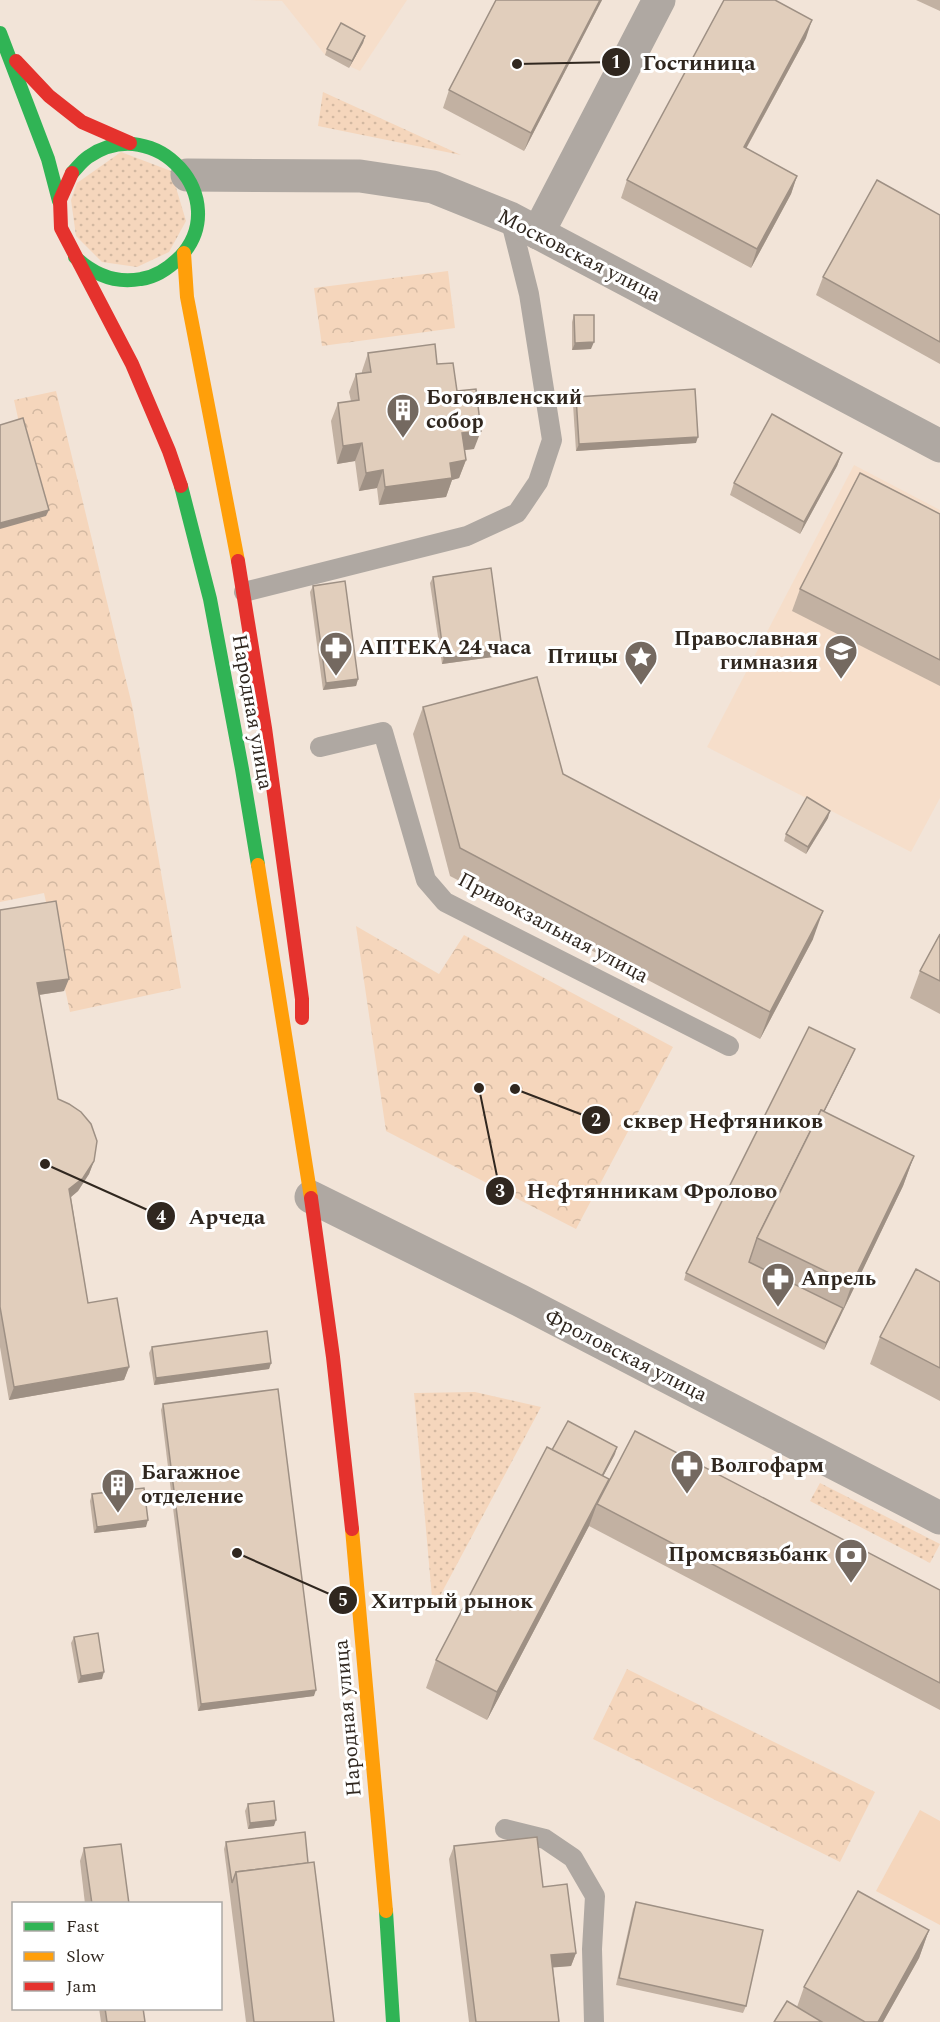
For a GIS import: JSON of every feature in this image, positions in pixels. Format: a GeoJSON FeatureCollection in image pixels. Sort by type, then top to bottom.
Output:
{"type":"FeatureCollection","features":[{"type":"Feature","properties":{"kind":"street"},"geometry":{"type":"LineString","coordinates":[[524,226],[659,0]]}},
{"type":"Feature","properties":{"kind":"street"},"geometry":{"type":"LineString","coordinates":[[0,33],[48,159],[59,201],[61,231],[75,257],[87,269],[102,277],[135,281],[163,272],[184,252],[195,232],[196,197],[187,175],[162,152],[147,145],[130,143],[112,145],[95,151],[80,161],[70,173],[59,201]]}},
{"type":"Feature","properties":{"kind":"street"},"geometry":{"type":"LineString","coordinates":[[4,48],[49,96],[82,122],[130,143]]}},
{"type":"Feature","properties":{"kind":"street","name":"Московская улица"},"geometry":{"type":"LineString","coordinates":[[187,175],[360,176],[433,187],[524,226],[940,446]]}},
{"type":"Feature","properties":{"kind":"street","name":"Народная улица"},"geometry":{"type":"LineString","coordinates":[[184,252],[188,297],[244,592],[265,728],[302,999],[303,1034]]}},
{"type":"Feature","properties":{"kind":"street","name":"Народная улица"},"geometry":{"type":"LineString","coordinates":[[75,257],[132,364],[169,451],[185,497],[210,599],[242,769],[311,1197],[333,1357],[354,1546],[381,1843],[393,2022]]}},
{"type":"Feature","properties":{"kind":"street","name":"Народная улица"},"geometry":{"type":"LineString","coordinates":[[305,1069],[311,1197]]}},
{"type":"Feature","properties":{"kind":"street","name":"Фроловская улица"},"geometry":{"type":"LineString","coordinates":[[311,1197],[519,1300],[940,1518]]}},
{"type":"Feature","properties":{"kind":"lane"},"geometry":{"type":"LineString","coordinates":[[244,592],[467,536],[517,513],[538,482],[552,440],[529,294],[524,226]]}},
{"type":"Feature","properties":{"kind":"lane","name":"Привокзальная улица"},"geometry":{"type":"LineString","coordinates":[[320,747],[383,732],[426,880],[444,902],[729,1046]]}},
{"type":"Feature","properties":{"kind":"lane"},"geometry":{"type":"LineString","coordinates":[[504,1829],[545,1839],[573,1858],[595,1896],[592,1949],[594,2022]]}},
{"type":"Feature","properties":{"kind":"shaded area"},"geometry":{"type":"Polygon","coordinates":[[[250,0],[407,0],[360,71],[325,55],[282,1],[250,0]]]}},
{"type":"Feature","properties":{"kind":"shaded area","name":"Православная гимназия"},"geometry":{"type":"Polygon","coordinates":[[[854,465],[940,510],[940,798],[911,852],[707,747],[854,465]]]}},
{"type":"Feature","properties":{"kind":"green space"},"geometry":{"type":"Polygon","coordinates":[[[323,92],[461,155],[318,126],[323,92]]]}},
{"type":"Feature","properties":{"kind":"green space"},"geometry":{"type":"Polygon","coordinates":[[[121,152],[171,171],[186,221],[169,252],[137,267],[102,262],[76,236],[71,200],[77,183],[121,152]]]}},
{"type":"Feature","properties":{"kind":"green space"},"geometry":{"type":"Polygon","coordinates":[[[448,271],[455,328],[322,346],[314,288],[448,271]]]}},
{"type":"Feature","properties":{"kind":"green space"},"geometry":{"type":"Polygon","coordinates":[[[56,391],[132,705],[181,988],[70,1012],[44,893],[0,902],[0,522],[39,513],[14,400],[56,391]]]}},
{"type":"Feature","properties":{"kind":"green space"},"geometry":{"type":"Polygon","coordinates":[[[356,926],[439,974],[464,935],[673,1047],[576,1229],[386,1131],[356,926]]]}},
{"type":"Feature","properties":{"kind":"green space"},"geometry":{"type":"Polygon","coordinates":[[[475,1392],[541,1407],[433,1609],[414,1393],[475,1392]]]}},
{"type":"Feature","properties":{"kind":"green space"},"geometry":{"type":"Polygon","coordinates":[[[820,1483],[940,1544],[930,1563],[810,1501],[820,1483]]]}},
{"type":"Feature","properties":{"kind":"green space"},"geometry":{"type":"Polygon","coordinates":[[[627,1669],[875,1792],[840,1862],[593,1739],[627,1669]]]}},
{"type":"Feature","properties":{"kind":"green space"},"geometry":{"type":"Polygon","coordinates":[[[920,1810],[940,1821],[940,1925],[876,1891],[920,1810]]]}},
{"type":"Feature","properties":{"kind":"building"},"geometry":{"type":"Polygon","coordinates":[[[496,0],[600,0],[531,133],[449,90],[496,0]]]}},
{"type":"Feature","properties":{"kind":"building"},"geometry":{"type":"Polygon","coordinates":[[[724,0],[775,0],[812,20],[744,147],[797,176],[757,249],[627,180],[724,0]]]}},
{"type":"Feature","properties":{"kind":"building"},"geometry":{"type":"Polygon","coordinates":[[[341,23],[365,36],[352,61],[327,49],[341,23]]]}},
{"type":"Feature","properties":{"kind":"building"},"geometry":{"type":"Polygon","coordinates":[[[877,180],[940,215],[940,342],[823,277],[877,180]]]}},
{"type":"Feature","properties":{"kind":"building"},"geometry":{"type":"Polygon","coordinates":[[[574,315],[594,315],[594,342],[575,343],[574,315]]]}},
{"type":"Feature","properties":{"kind":"building","name":"Богоявленский собор"},"geometry":{"type":"Polygon","coordinates":[[[435,344],[437,364],[453,363],[457,391],[476,389],[481,431],[462,433],[466,460],[450,463],[452,478],[385,487],[383,470],[366,473],[362,443],[343,446],[338,403],[359,400],[356,374],[371,372],[368,353],[435,344]]]}},
{"type":"Feature","properties":{"kind":"building"},"geometry":{"type":"Polygon","coordinates":[[[695,389],[698,437],[579,444],[576,397],[695,389]]]}},
{"type":"Feature","properties":{"kind":"building"},"geometry":{"type":"Polygon","coordinates":[[[772,414],[842,453],[804,522],[734,483],[772,414]]]}},
{"type":"Feature","properties":{"kind":"building"},"geometry":{"type":"Polygon","coordinates":[[[23,418],[49,510],[0,523],[0,425],[23,418]]]}},
{"type":"Feature","properties":{"kind":"building","name":"Православная гимназия"},"geometry":{"type":"Polygon","coordinates":[[[860,473],[940,514],[940,660],[800,589],[860,473]]]}},
{"type":"Feature","properties":{"kind":"building"},"geometry":{"type":"Polygon","coordinates":[[[491,568],[502,649],[444,658],[433,577],[491,568]]]}},
{"type":"Feature","properties":{"kind":"building"},"geometry":{"type":"Polygon","coordinates":[[[345,581],[358,679],[326,683],[313,586],[345,581]]]}},
{"type":"Feature","properties":{"kind":"building"},"geometry":{"type":"Polygon","coordinates":[[[537,677],[563,774],[823,911],[770,1012],[460,848],[423,707],[537,677]]]}},
{"type":"Feature","properties":{"kind":"building"},"geometry":{"type":"Polygon","coordinates":[[[807,797],[830,811],[808,847],[786,834],[807,797]]]}},
{"type":"Feature","properties":{"kind":"building"},"geometry":{"type":"Polygon","coordinates":[[[56,901],[69,979],[37,983],[58,1099],[81,1112],[91,1124],[97,1141],[94,1161],[83,1178],[69,1189],[88,1303],[117,1298],[129,1367],[14,1387],[0,1307],[0,910],[56,901]]]}},
{"type":"Feature","properties":{"kind":"building"},"geometry":{"type":"Polygon","coordinates":[[[940,934],[940,981],[920,971],[940,934]]]}},
{"type":"Feature","properties":{"kind":"building"},"geometry":{"type":"Polygon","coordinates":[[[809,1027],[855,1049],[824,1111],[821,1110],[757,1238],[749,1262],[843,1308],[826,1343],[686,1273],[809,1027]]]}},
{"type":"Feature","properties":{"kind":"building"},"geometry":{"type":"Polygon","coordinates":[[[821,1110],[914,1156],[852,1284],[757,1238],[821,1110]]]}},
{"type":"Feature","properties":{"kind":"building"},"geometry":{"type":"Polygon","coordinates":[[[916,1269],[940,1282],[940,1368],[880,1337],[916,1269]]]}},
{"type":"Feature","properties":{"kind":"building"},"geometry":{"type":"Polygon","coordinates":[[[267,1331],[271,1363],[156,1378],[152,1347],[267,1331]]]}},
{"type":"Feature","properties":{"kind":"building"},"geometry":{"type":"Polygon","coordinates":[[[278,1389],[316,1690],[201,1704],[163,1404],[278,1389]]]}},
{"type":"Feature","properties":{"kind":"building"},"geometry":{"type":"Polygon","coordinates":[[[568,1421],[617,1447],[602,1476],[552,1450],[568,1421]]]}},
{"type":"Feature","properties":{"kind":"building"},"geometry":{"type":"Polygon","coordinates":[[[635,1431],[940,1590],[940,1683],[597,1504],[635,1431]]]}},
{"type":"Feature","properties":{"kind":"building"},"geometry":{"type":"Polygon","coordinates":[[[547,1447],[609,1479],[497,1692],[436,1660],[547,1447]]]}},
{"type":"Feature","properties":{"kind":"building","name":"Багажное отделение"},"geometry":{"type":"Polygon","coordinates":[[[144,1488],[148,1520],[97,1527],[92,1494],[144,1488]]]}},
{"type":"Feature","properties":{"kind":"building"},"geometry":{"type":"Polygon","coordinates":[[[98,1633],[104,1672],[81,1676],[74,1637],[98,1633]]]}},
{"type":"Feature","properties":{"kind":"building"},"geometry":{"type":"Polygon","coordinates":[[[274,1801],[276,1820],[250,1823],[248,1804],[274,1801]]]}},
{"type":"Feature","properties":{"kind":"building"},"geometry":{"type":"Polygon","coordinates":[[[305,1832],[308,1863],[236,1872],[232,1883],[226,1842],[305,1832]]]}},
{"type":"Feature","properties":{"kind":"building"},"geometry":{"type":"Polygon","coordinates":[[[537,1837],[543,1887],[567,1884],[576,1953],[551,1955],[559,2022],[476,2022],[454,1846],[537,1837]]]}},
{"type":"Feature","properties":{"kind":"building"},"geometry":{"type":"Polygon","coordinates":[[[121,1844],[129,1902],[92,1902],[84,1848],[121,1844]]]}},
{"type":"Feature","properties":{"kind":"building"},"geometry":{"type":"Polygon","coordinates":[[[314,1862],[334,2022],[254,2022],[236,1872],[314,1862]]]}},
{"type":"Feature","properties":{"kind":"building"},"geometry":{"type":"Polygon","coordinates":[[[858,1891],[929,1930],[878,2022],[865,2022],[804,1987],[858,1891]]]}},
{"type":"Feature","properties":{"kind":"building"},"geometry":{"type":"Polygon","coordinates":[[[636,1902],[763,1930],[746,2006],[619,1978],[636,1902]]]}},
{"type":"Feature","properties":{"kind":"building"},"geometry":{"type":"Polygon","coordinates":[[[787,2001],[822,2022],[774,2022],[787,2001]]]}},
{"type":"Feature","properties":{"kind":"building"},"geometry":{"type":"Polygon","coordinates":[[[105,2010],[143,2010],[145,2022],[107,2022],[105,2010]]]}},
{"type":"Feature","properties":{"kind":"traffic: fast"},"geometry":{"type":"LineString","coordinates":[[0,33],[48,159],[59,201]]}},
{"type":"Feature","properties":{"kind":"traffic: fast"},"geometry":{"type":"LineString","coordinates":[[72,173],[88,157],[114,145],[139,145],[161,153],[180,168],[193,188],[198,211],[194,234],[180,257],[167,268],[147,278],[122,280],[105,277],[75,257]]}},
{"type":"Feature","properties":{"kind":"traffic: fast"},"geometry":{"type":"LineString","coordinates":[[181,486],[210,599],[258,865]]}},
{"type":"Feature","properties":{"kind":"traffic: fast"},"geometry":{"type":"LineString","coordinates":[[386,1911],[393,2022]]}},
{"type":"Feature","properties":{"kind":"traffic: slow"},"geometry":{"type":"LineString","coordinates":[[184,253],[187,297],[238,561]]}},
{"type":"Feature","properties":{"kind":"traffic: slow"},"geometry":{"type":"LineString","coordinates":[[258,865],[311,1198]]}},
{"type":"Feature","properties":{"kind":"traffic: slow"},"geometry":{"type":"LineString","coordinates":[[352,1529],[386,1911]]}},
{"type":"Feature","properties":{"kind":"traffic: jam"},"geometry":{"type":"LineString","coordinates":[[16,61],[49,96],[82,122],[130,143]]}},
{"type":"Feature","properties":{"kind":"traffic: jam"},"geometry":{"type":"LineString","coordinates":[[72,173],[60,200],[61,228],[132,364],[169,451],[181,486]]}},
{"type":"Feature","properties":{"kind":"traffic: jam"},"geometry":{"type":"LineString","coordinates":[[238,561],[265,728],[302,999],[302,1018]]}},
{"type":"Feature","properties":{"kind":"traffic: jam"},"geometry":{"type":"LineString","coordinates":[[311,1198],[333,1357],[352,1529]]}},
{"type":"Feature","properties":{"kind":"place","name":"Гостиница"},"geometry":{"type":"Point","coordinates":[517,64]}},
{"type":"Feature","properties":{"kind":"place","name":"Богоявленский собор"},"geometry":{"type":"Point","coordinates":[403,439]}},
{"type":"Feature","properties":{"kind":"place","name":"АПТЕКА 24 часа"},"geometry":{"type":"Point","coordinates":[336,677]}},
{"type":"Feature","properties":{"kind":"place","name":"Православная гимназия"},"geometry":{"type":"Point","coordinates":[841,680]}},
{"type":"Feature","properties":{"kind":"place","name":"Птицы"},"geometry":{"type":"Point","coordinates":[641,686]}},
{"type":"Feature","properties":{"kind":"place","name":"Нефтянникам Фролово"},"geometry":{"type":"Point","coordinates":[479,1088]}},
{"type":"Feature","properties":{"kind":"place","name":"сквер Нефтяников"},"geometry":{"type":"Point","coordinates":[515,1089]}},
{"type":"Feature","properties":{"kind":"place","name":"Арчеда"},"geometry":{"type":"Point","coordinates":[45,1164]}},
{"type":"Feature","properties":{"kind":"place","name":"Апрель"},"geometry":{"type":"Point","coordinates":[778,1308]}},
{"type":"Feature","properties":{"kind":"place","name":"Волгофарм"},"geometry":{"type":"Point","coordinates":[687,1495]}},
{"type":"Feature","properties":{"kind":"place","name":"Багажное отделение"},"geometry":{"type":"Point","coordinates":[118,1514]}},
{"type":"Feature","properties":{"kind":"place","name":"Хитрый рынок"},"geometry":{"type":"Point","coordinates":[237,1553]}},
{"type":"Feature","properties":{"kind":"place","name":"Промсвязьбанк"},"geometry":{"type":"Point","coordinates":[851,1584]}}]}
